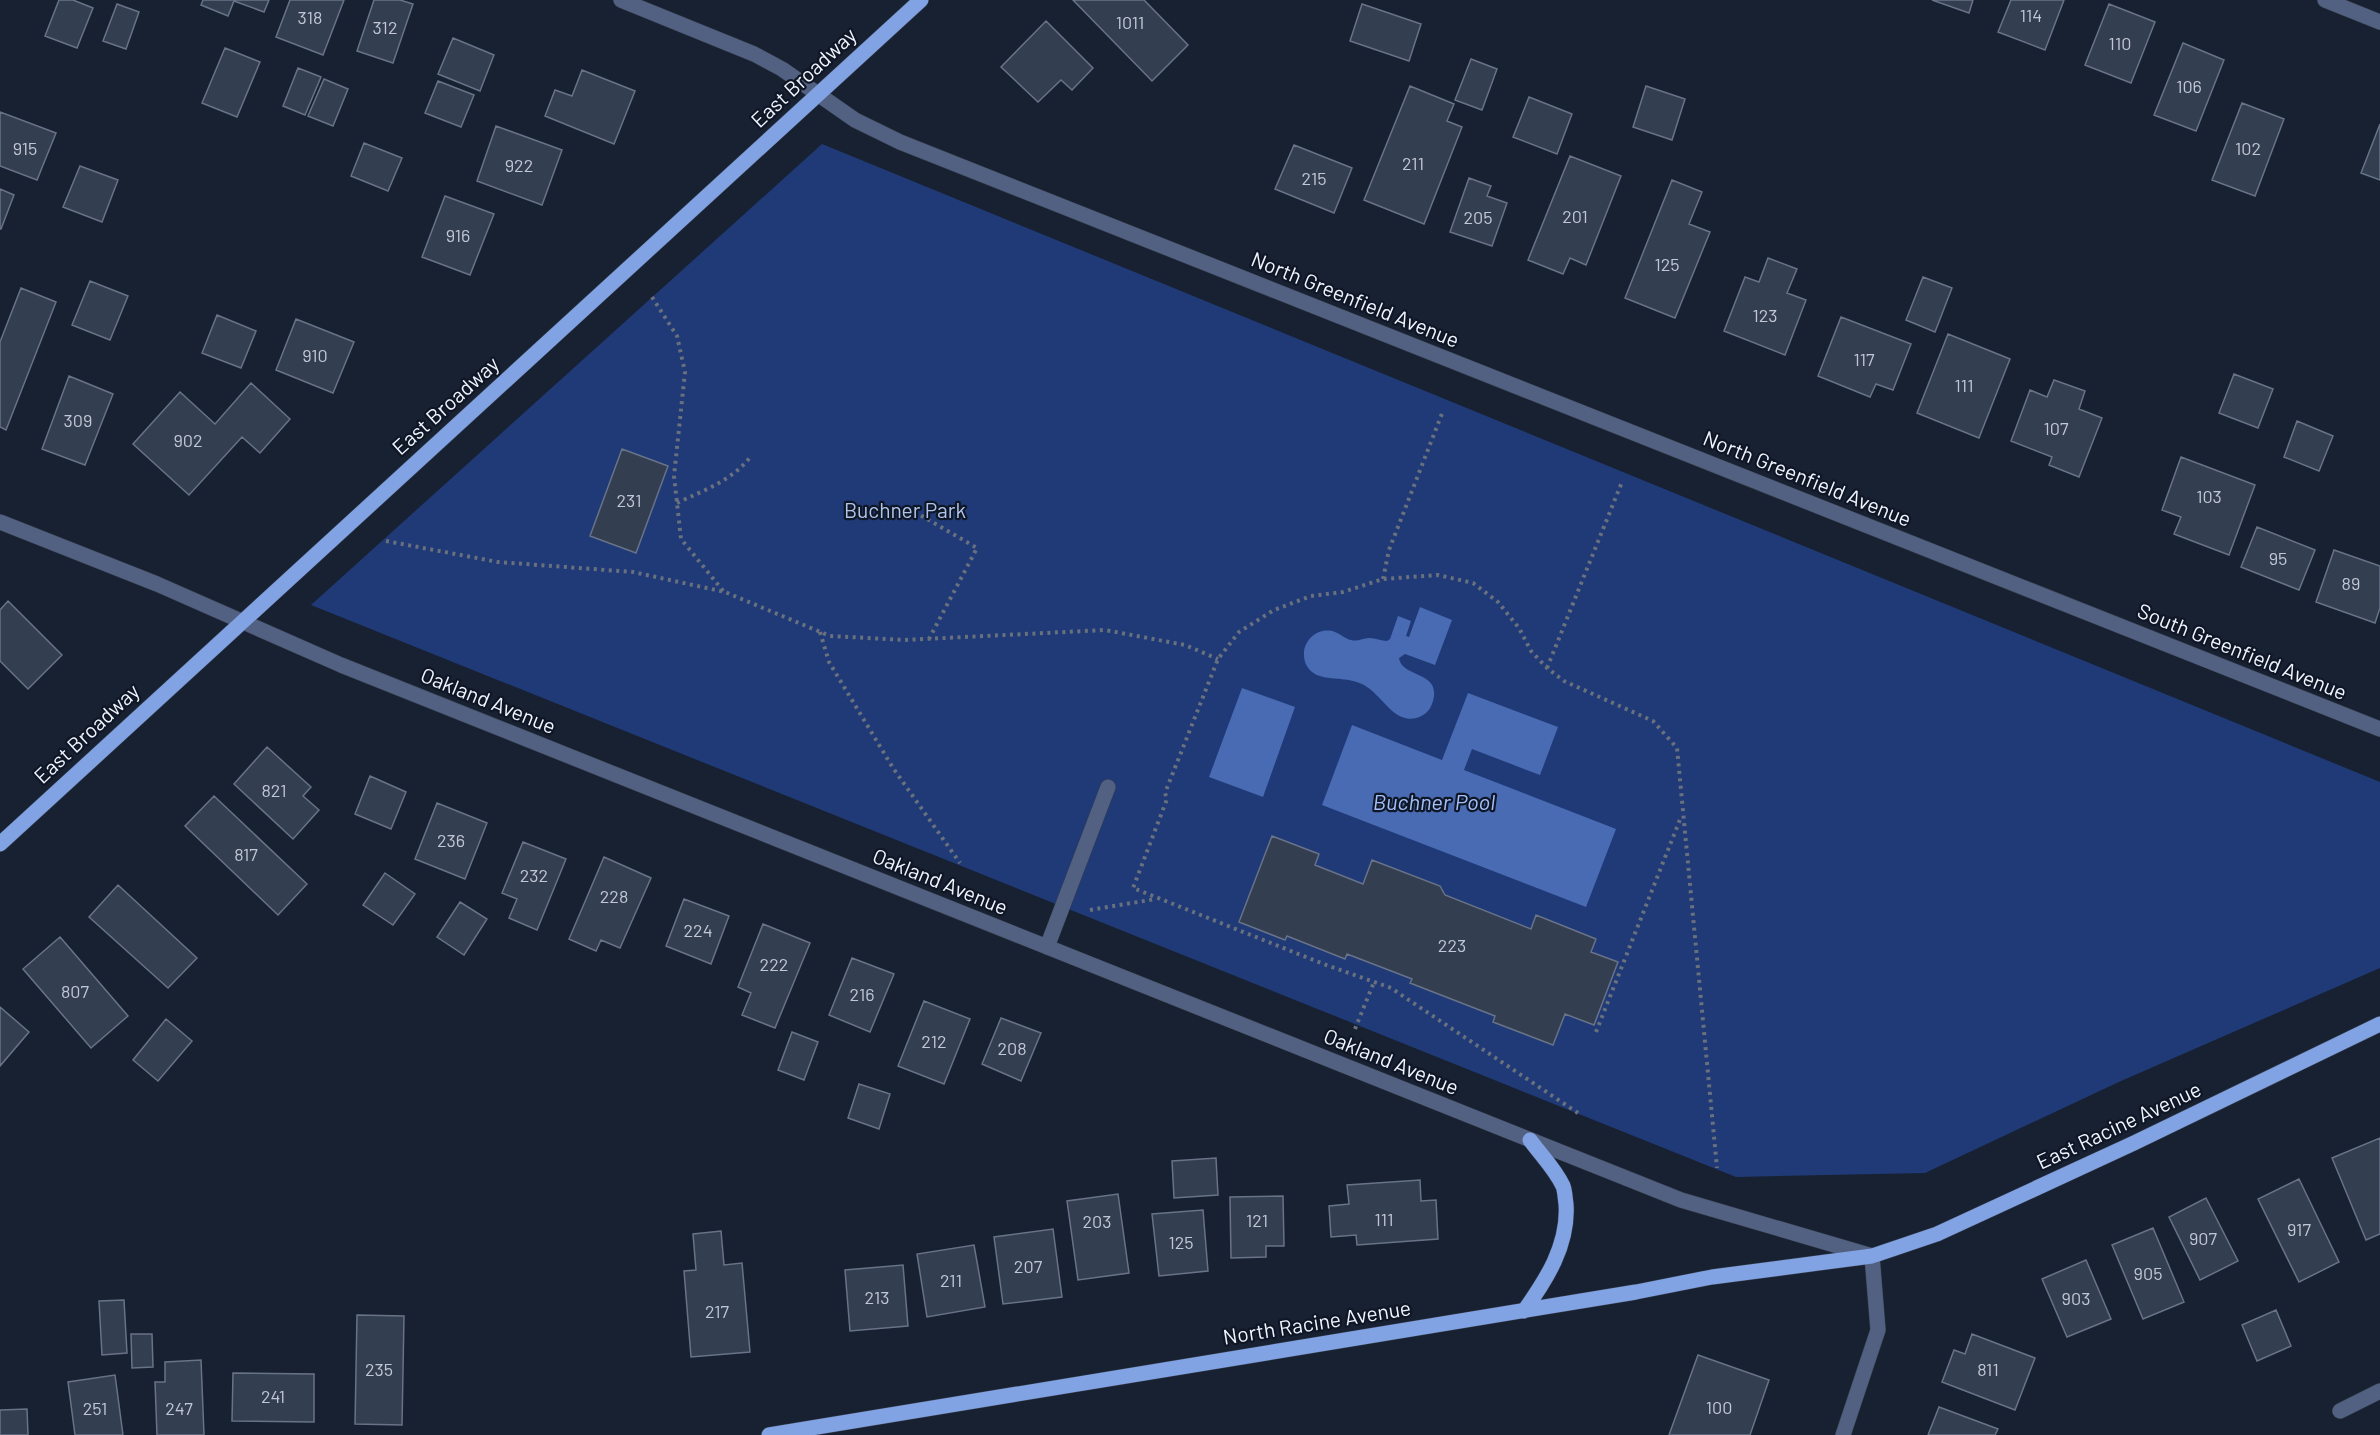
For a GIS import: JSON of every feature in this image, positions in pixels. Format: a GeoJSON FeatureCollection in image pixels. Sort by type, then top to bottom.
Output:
{"type":"FeatureCollection","features":[{"type":"Feature","properties":{"kind":"main road","name":"East Broadway"},"geometry":{"type":"LineString","coordinates":[[0,844],[921,0]]}},
{"type":"Feature","properties":{"kind":"main road","name":"East Racine Avenue"},"geometry":{"type":"LineString","coordinates":[[1872,1256],[1936,1234],[2380,1024]]}},
{"type":"Feature","properties":{"kind":"main road"},"geometry":{"type":"LineString","coordinates":[[1524,1311],[1555,1262],[1564,1233],[1566,1209],[1564,1188],[1530,1140]]}},
{"type":"Feature","properties":{"kind":"main road","name":"North Racine Avenue"},"geometry":{"type":"LineString","coordinates":[[769,1435],[1524,1311],[1712,1277],[1872,1256]]}},
{"type":"Feature","properties":{"kind":"street","name":"North Greenfield Avenue"},"geometry":{"type":"LineString","coordinates":[[621,0],[754,54],[782,69],[855,120],[900,142],[2088,614]]}},
{"type":"Feature","properties":{"kind":"street"},"geometry":{"type":"LineString","coordinates":[[2325,0],[2380,22]]}},
{"type":"Feature","properties":{"kind":"street","name":"Oakland Avenue"},"geometry":{"type":"LineString","coordinates":[[0,522],[157,584],[341,665],[1681,1200],[1872,1256]]}},
{"type":"Feature","properties":{"kind":"street","name":"South Greenfield Avenue"},"geometry":{"type":"LineString","coordinates":[[2088,614],[2380,729]]}},
{"type":"Feature","properties":{"kind":"street"},"geometry":{"type":"LineString","coordinates":[[1047,947],[1108,787]]}},
{"type":"Feature","properties":{"kind":"street"},"geometry":{"type":"LineString","coordinates":[[1843,1435],[1878,1330],[1872,1256]]}},
{"type":"Feature","properties":{"kind":"street"},"geometry":{"type":"LineString","coordinates":[[2340,1411],[2380,1391]]}},
{"type":"Feature","properties":{"kind":"path"},"geometry":{"type":"LineString","coordinates":[[652,297],[677,336],[685,372],[674,476],[681,539],[724,592]]}},
{"type":"Feature","properties":{"kind":"path"},"geometry":{"type":"LineString","coordinates":[[1383,579],[1389,550],[1443,411]]}},
{"type":"Feature","properties":{"kind":"path"},"geometry":{"type":"LineString","coordinates":[[676,503],[722,482],[741,468],[751,456]]}},
{"type":"Feature","properties":{"kind":"path"},"geometry":{"type":"LineString","coordinates":[[1547,668],[1622,482]]}},
{"type":"Feature","properties":{"kind":"path"},"geometry":{"type":"LineString","coordinates":[[908,508],[977,548],[929,639]]}},
{"type":"Feature","properties":{"kind":"path"},"geometry":{"type":"LineString","coordinates":[[386,541],[498,562],[633,572],[724,592],[830,636],[905,640],[1105,630],[1185,645],[1218,659]]}},
{"type":"Feature","properties":{"kind":"path"},"geometry":{"type":"LineString","coordinates":[[1578,1113],[1391,988],[1133,888],[1167,799],[1165,793],[1218,659],[1239,632],[1274,610],[1311,596],[1343,592],[1383,579],[1438,575],[1473,583],[1498,602],[1519,628],[1531,651],[1547,668],[1564,681],[1653,721],[1677,748],[1717,1168]]}},
{"type":"Feature","properties":{"kind":"path"},"geometry":{"type":"LineString","coordinates":[[820,631],[829,662],[892,768],[960,863]]}},
{"type":"Feature","properties":{"kind":"path"},"geometry":{"type":"LineString","coordinates":[[1596,1032],[1682,816]]}},
{"type":"Feature","properties":{"kind":"path"},"geometry":{"type":"LineString","coordinates":[[1083,912],[1157,899]]}},
{"type":"Feature","properties":{"kind":"path"},"geometry":{"type":"LineString","coordinates":[[1355,1029],[1374,982]]}},
{"type":"Feature","properties":{"kind":"green space","name":"Buchner Park"},"geometry":{"type":"Polygon","coordinates":[[[822,144],[2380,782],[2380,968],[2121,1081],[1925,1173],[1736,1177],[311,605],[822,144]]]}},
{"type":"Feature","properties":{"kind":"water"},"geometry":{"type":"Polygon","coordinates":[[[1420,607],[1452,620],[1435,665],[1405,654],[1399,658],[1402,665],[1428,680],[1432,685],[1434,693],[1432,704],[1420,717],[1411,719],[1397,715],[1364,685],[1351,680],[1320,676],[1307,666],[1304,649],[1309,639],[1318,632],[1329,631],[1354,640],[1369,638],[1387,641],[1390,639],[1398,616],[1411,621],[1406,636],[1409,637],[1420,607]]]}},
{"type":"Feature","properties":{"kind":"water"},"geometry":{"type":"Polygon","coordinates":[[[1242,688],[1295,707],[1263,797],[1209,777],[1242,688]]]}},
{"type":"Feature","properties":{"kind":"water","name":"Buchner Pool"},"geometry":{"type":"Polygon","coordinates":[[[1468,693],[1558,727],[1540,775],[1472,749],[1464,770],[1616,829],[1586,907],[1322,805],[1352,725],[1442,760],[1468,693]]]}},
{"type":"Feature","properties":{"kind":"building"},"geometry":{"type":"Polygon","coordinates":[[[59,0],[73,0],[93,8],[77,48],[45,36],[59,0]]]}},
{"type":"Feature","properties":{"kind":"building"},"geometry":{"type":"Polygon","coordinates":[[[203,0],[269,0],[264,12],[234,1],[228,16],[201,5],[203,0]]]}},
{"type":"Feature","properties":{"kind":"building"},"geometry":{"type":"Polygon","coordinates":[[[290,0],[344,0],[323,55],[276,37],[290,0]]]}},
{"type":"Feature","properties":{"kind":"building"},"geometry":{"type":"Polygon","coordinates":[[[374,0],[400,0],[413,4],[393,63],[357,51],[374,0]]]}},
{"type":"Feature","properties":{"kind":"building"},"geometry":{"type":"Polygon","coordinates":[[[1073,0],[1144,0],[1188,45],[1152,81],[1073,0]]]}},
{"type":"Feature","properties":{"kind":"building"},"geometry":{"type":"Polygon","coordinates":[[[1932,0],[1973,0],[1969,13],[1932,0]]]}},
{"type":"Feature","properties":{"kind":"building"},"geometry":{"type":"Polygon","coordinates":[[[2011,0],[2064,0],[2045,50],[1998,32],[2011,0]]]}},
{"type":"Feature","properties":{"kind":"building"},"geometry":{"type":"Polygon","coordinates":[[[117,4],[139,12],[126,49],[103,41],[117,4]]]}},
{"type":"Feature","properties":{"kind":"building"},"geometry":{"type":"Polygon","coordinates":[[[1362,4],[1421,24],[1409,61],[1350,41],[1362,4]]]}},
{"type":"Feature","properties":{"kind":"building"},"geometry":{"type":"Polygon","coordinates":[[[2109,4],[2155,22],[2131,83],[2085,65],[2109,4]]]}},
{"type":"Feature","properties":{"kind":"building"},"geometry":{"type":"Polygon","coordinates":[[[1046,21],[1093,68],[1072,90],[1061,80],[1038,102],[1001,67],[1046,21]]]}},
{"type":"Feature","properties":{"kind":"building"},"geometry":{"type":"Polygon","coordinates":[[[453,38],[494,55],[480,91],[438,74],[453,38]]]}},
{"type":"Feature","properties":{"kind":"building"},"geometry":{"type":"Polygon","coordinates":[[[2183,43],[2224,60],[2196,131],[2154,115],[2183,43]]]}},
{"type":"Feature","properties":{"kind":"building"},"geometry":{"type":"Polygon","coordinates":[[[225,48],[260,62],[237,117],[202,103],[225,48]]]}},
{"type":"Feature","properties":{"kind":"building"},"geometry":{"type":"Polygon","coordinates":[[[1471,59],[1497,69],[1482,110],[1455,100],[1471,59]]]}},
{"type":"Feature","properties":{"kind":"building"},"geometry":{"type":"Polygon","coordinates":[[[298,68],[321,77],[305,115],[283,106],[298,68]]]}},
{"type":"Feature","properties":{"kind":"building"},"geometry":{"type":"Polygon","coordinates":[[[582,70],[635,91],[614,144],[545,116],[555,90],[572,96],[582,70]]]}},
{"type":"Feature","properties":{"kind":"building"},"geometry":{"type":"Polygon","coordinates":[[[324,79],[348,89],[333,126],[308,116],[324,79]]]}},
{"type":"Feature","properties":{"kind":"building"},"geometry":{"type":"Polygon","coordinates":[[[438,81],[474,95],[461,127],[425,113],[438,81]]]}},
{"type":"Feature","properties":{"kind":"building"},"geometry":{"type":"Polygon","coordinates":[[[1410,86],[1454,104],[1447,121],[1462,127],[1424,224],[1364,200],[1410,86]]]}},
{"type":"Feature","properties":{"kind":"building"},"geometry":{"type":"Polygon","coordinates":[[[1646,86],[1685,99],[1672,140],[1633,127],[1646,86]]]}},
{"type":"Feature","properties":{"kind":"building"},"geometry":{"type":"Polygon","coordinates":[[[1529,97],[1572,114],[1557,154],[1513,137],[1529,97]]]}},
{"type":"Feature","properties":{"kind":"building"},"geometry":{"type":"Polygon","coordinates":[[[2242,103],[2284,119],[2255,196],[2212,180],[2242,103]]]}},
{"type":"Feature","properties":{"kind":"building"},"geometry":{"type":"Polygon","coordinates":[[[0,112],[56,133],[37,180],[0,166],[0,112]]]}},
{"type":"Feature","properties":{"kind":"building"},"geometry":{"type":"Polygon","coordinates":[[[2380,124],[2380,180],[2361,173],[2380,124]]]}},
{"type":"Feature","properties":{"kind":"building"},"geometry":{"type":"Polygon","coordinates":[[[496,126],[562,150],[542,205],[477,181],[496,126]]]}},
{"type":"Feature","properties":{"kind":"building"},"geometry":{"type":"Polygon","coordinates":[[[364,143],[402,158],[388,191],[351,176],[364,143]]]}},
{"type":"Feature","properties":{"kind":"building"},"geometry":{"type":"Polygon","coordinates":[[[1294,145],[1352,168],[1334,213],[1275,189],[1294,145]]]}},
{"type":"Feature","properties":{"kind":"building"},"geometry":{"type":"Polygon","coordinates":[[[1570,156],[1621,176],[1586,265],[1570,258],[1563,274],[1528,260],[1570,156]]]}},
{"type":"Feature","properties":{"kind":"building"},"geometry":{"type":"Polygon","coordinates":[[[80,166],[118,180],[102,222],[63,207],[80,166]]]}},
{"type":"Feature","properties":{"kind":"building"},"geometry":{"type":"Polygon","coordinates":[[[1469,178],[1491,186],[1487,196],[1507,203],[1492,246],[1450,232],[1469,178]]]}},
{"type":"Feature","properties":{"kind":"building"},"geometry":{"type":"Polygon","coordinates":[[[1672,180],[1702,192],[1689,224],[1710,232],[1675,318],[1625,298],[1672,180]]]}},
{"type":"Feature","properties":{"kind":"building"},"geometry":{"type":"Polygon","coordinates":[[[0,189],[14,195],[1,229],[0,229],[0,189]]]}},
{"type":"Feature","properties":{"kind":"building"},"geometry":{"type":"Polygon","coordinates":[[[445,196],[494,214],[470,275],[422,257],[445,196]]]}},
{"type":"Feature","properties":{"kind":"building"},"geometry":{"type":"Polygon","coordinates":[[[1768,258],[1797,269],[1787,293],[1806,300],[1785,355],[1724,331],[1745,277],[1759,282],[1768,258]]]}},
{"type":"Feature","properties":{"kind":"building"},"geometry":{"type":"Polygon","coordinates":[[[1923,277],[1952,288],[1935,332],[1906,320],[1923,277]]]}},
{"type":"Feature","properties":{"kind":"building"},"geometry":{"type":"Polygon","coordinates":[[[90,281],[128,296],[110,340],[72,325],[90,281]]]}},
{"type":"Feature","properties":{"kind":"building"},"geometry":{"type":"Polygon","coordinates":[[[21,288],[56,302],[6,430],[0,427],[0,342],[21,288]]]}},
{"type":"Feature","properties":{"kind":"building"},"geometry":{"type":"Polygon","coordinates":[[[217,315],[256,331],[241,368],[202,353],[217,315]]]}},
{"type":"Feature","properties":{"kind":"building"},"geometry":{"type":"Polygon","coordinates":[[[1841,317],[1911,344],[1893,390],[1876,384],[1870,397],[1818,376],[1841,317]]]}},
{"type":"Feature","properties":{"kind":"building"},"geometry":{"type":"Polygon","coordinates":[[[296,319],[354,342],[333,393],[276,370],[296,319]]]}},
{"type":"Feature","properties":{"kind":"building"},"geometry":{"type":"Polygon","coordinates":[[[1948,334],[2010,359],[1979,438],[1917,413],[1948,334]]]}},
{"type":"Feature","properties":{"kind":"building"},"geometry":{"type":"Polygon","coordinates":[[[2234,374],[2273,389],[2258,428],[2219,413],[2234,374]]]}},
{"type":"Feature","properties":{"kind":"building"},"geometry":{"type":"Polygon","coordinates":[[[69,376],[113,394],[85,465],[42,449],[69,376]]]}},
{"type":"Feature","properties":{"kind":"building"},"geometry":{"type":"Polygon","coordinates":[[[2054,380],[2085,391],[2079,409],[2102,418],[2079,477],[2049,465],[2052,457],[2011,441],[2030,390],[2047,397],[2054,380]]]}},
{"type":"Feature","properties":{"kind":"building"},"geometry":{"type":"Polygon","coordinates":[[[251,383],[290,419],[260,453],[242,437],[189,495],[133,444],[180,392],[215,424],[251,383]]]}},
{"type":"Feature","properties":{"kind":"building"},"geometry":{"type":"Polygon","coordinates":[[[2297,421],[2333,436],[2319,471],[2284,457],[2297,421]]]}},
{"type":"Feature","properties":{"kind":"building"},"geometry":{"type":"Polygon","coordinates":[[[622,449],[668,466],[636,553],[590,536],[622,449]]]}},
{"type":"Feature","properties":{"kind":"building"},"geometry":{"type":"Polygon","coordinates":[[[2181,457],[2255,485],[2229,555],[2174,534],[2181,517],[2162,510],[2181,457]]]}},
{"type":"Feature","properties":{"kind":"building"},"geometry":{"type":"Polygon","coordinates":[[[2257,527],[2315,550],[2299,590],[2241,567],[2257,527]]]}},
{"type":"Feature","properties":{"kind":"building"},"geometry":{"type":"Polygon","coordinates":[[[2334,550],[2380,566],[2380,608],[2375,623],[2316,602],[2334,550]]]}},
{"type":"Feature","properties":{"kind":"building"},"geometry":{"type":"Polygon","coordinates":[[[8,601],[62,655],[28,689],[0,661],[0,610],[8,601]]]}},
{"type":"Feature","properties":{"kind":"building"},"geometry":{"type":"Polygon","coordinates":[[[267,747],[311,787],[303,796],[319,810],[293,839],[234,784],[267,747]]]}},
{"type":"Feature","properties":{"kind":"building"},"geometry":{"type":"Polygon","coordinates":[[[370,776],[406,792],[391,829],[355,814],[370,776]]]}},
{"type":"Feature","properties":{"kind":"building"},"geometry":{"type":"Polygon","coordinates":[[[214,796],[307,884],[278,915],[185,826],[214,796]]]}},
{"type":"Feature","properties":{"kind":"building"},"geometry":{"type":"Polygon","coordinates":[[[437,803],[487,823],[465,879],[415,859],[437,803]]]}},
{"type":"Feature","properties":{"kind":"building"},"geometry":{"type":"Polygon","coordinates":[[[1272,836],[1319,854],[1315,865],[1363,884],[1372,860],[1440,886],[1445,895],[1531,929],[1536,915],[1596,939],[1591,952],[1618,962],[1594,1025],[1565,1014],[1553,1045],[1493,1022],[1495,1016],[1410,983],[1412,979],[1347,954],[1345,959],[1287,936],[1285,940],[1239,922],[1272,836]]]}},
{"type":"Feature","properties":{"kind":"building"},"geometry":{"type":"Polygon","coordinates":[[[523,842],[566,859],[537,930],[509,918],[517,899],[502,893],[523,842]]]}},
{"type":"Feature","properties":{"kind":"building"},"geometry":{"type":"Polygon","coordinates":[[[604,857],[651,878],[620,948],[601,940],[596,951],[569,939],[604,857]]]}},
{"type":"Feature","properties":{"kind":"building"},"geometry":{"type":"Polygon","coordinates":[[[385,873],[415,894],[393,925],[363,905],[385,873]]]}},
{"type":"Feature","properties":{"kind":"building"},"geometry":{"type":"Polygon","coordinates":[[[118,885],[197,958],[168,988],[89,917],[118,885]]]}},
{"type":"Feature","properties":{"kind":"building"},"geometry":{"type":"Polygon","coordinates":[[[684,899],[729,916],[711,964],[666,946],[684,899]]]}},
{"type":"Feature","properties":{"kind":"building"},"geometry":{"type":"Polygon","coordinates":[[[460,902],[487,919],[464,955],[437,937],[460,902]]]}},
{"type":"Feature","properties":{"kind":"building"},"geometry":{"type":"Polygon","coordinates":[[[763,924],[810,943],[775,1028],[742,1015],[751,993],[738,987],[763,924]]]}},
{"type":"Feature","properties":{"kind":"building"},"geometry":{"type":"Polygon","coordinates":[[[60,937],[128,1016],[91,1048],[23,969],[60,937]]]}},
{"type":"Feature","properties":{"kind":"building"},"geometry":{"type":"Polygon","coordinates":[[[852,958],[894,974],[870,1032],[829,1015],[852,958]]]}},
{"type":"Feature","properties":{"kind":"building"},"geometry":{"type":"Polygon","coordinates":[[[924,1001],[970,1019],[944,1084],[898,1066],[924,1001]]]}},
{"type":"Feature","properties":{"kind":"building"},"geometry":{"type":"Polygon","coordinates":[[[0,1007],[29,1032],[0,1066],[0,1007]]]}},
{"type":"Feature","properties":{"kind":"building"},"geometry":{"type":"Polygon","coordinates":[[[1001,1018],[1041,1033],[1021,1081],[982,1064],[1001,1018]]]}},
{"type":"Feature","properties":{"kind":"building"},"geometry":{"type":"Polygon","coordinates":[[[166,1019],[192,1041],[158,1081],[133,1060],[166,1019]]]}},
{"type":"Feature","properties":{"kind":"building"},"geometry":{"type":"Polygon","coordinates":[[[792,1032],[818,1042],[804,1080],[778,1070],[792,1032]]]}},
{"type":"Feature","properties":{"kind":"building"},"geometry":{"type":"Polygon","coordinates":[[[859,1084],[890,1094],[879,1129],[848,1118],[859,1084]]]}},
{"type":"Feature","properties":{"kind":"building"},"geometry":{"type":"Polygon","coordinates":[[[2380,1138],[2380,1234],[2366,1240],[2332,1158],[2380,1138]]]}},
{"type":"Feature","properties":{"kind":"building"},"geometry":{"type":"Polygon","coordinates":[[[1216,1158],[1218,1195],[1174,1198],[1172,1161],[1216,1158]]]}},
{"type":"Feature","properties":{"kind":"building"},"geometry":{"type":"Polygon","coordinates":[[[2299,1179],[2339,1262],[2299,1282],[2258,1199],[2299,1179]]]}},
{"type":"Feature","properties":{"kind":"building"},"geometry":{"type":"Polygon","coordinates":[[[1420,1180],[1421,1201],[1436,1200],[1438,1239],[1357,1245],[1356,1235],[1331,1237],[1329,1206],[1349,1204],[1347,1185],[1420,1180]]]}},
{"type":"Feature","properties":{"kind":"building"},"geometry":{"type":"Polygon","coordinates":[[[1118,1194],[1129,1273],[1078,1280],[1067,1201],[1118,1194]]]}},
{"type":"Feature","properties":{"kind":"building"},"geometry":{"type":"Polygon","coordinates":[[[1283,1196],[1284,1246],[1266,1246],[1266,1257],[1231,1258],[1230,1197],[1283,1196]]]}},
{"type":"Feature","properties":{"kind":"building"},"geometry":{"type":"Polygon","coordinates":[[[2206,1198],[2238,1261],[2200,1280],[2169,1217],[2206,1198]]]}},
{"type":"Feature","properties":{"kind":"building"},"geometry":{"type":"Polygon","coordinates":[[[1203,1210],[1208,1271],[1159,1276],[1152,1214],[1203,1210]]]}},
{"type":"Feature","properties":{"kind":"building"},"geometry":{"type":"Polygon","coordinates":[[[2153,1228],[2184,1302],[2143,1319],[2112,1245],[2153,1228]]]}},
{"type":"Feature","properties":{"kind":"building"},"geometry":{"type":"Polygon","coordinates":[[[1053,1229],[1062,1297],[1003,1304],[994,1237],[1053,1229]]]}},
{"type":"Feature","properties":{"kind":"building"},"geometry":{"type":"Polygon","coordinates":[[[721,1231],[724,1265],[742,1263],[750,1352],[691,1357],[684,1271],[696,1270],[693,1234],[721,1231]]]}},
{"type":"Feature","properties":{"kind":"building"},"geometry":{"type":"Polygon","coordinates":[[[974,1245],[985,1307],[927,1317],[917,1254],[974,1245]]]}},
{"type":"Feature","properties":{"kind":"building"},"geometry":{"type":"Polygon","coordinates":[[[2086,1260],[2111,1319],[2067,1337],[2042,1279],[2086,1260]]]}},
{"type":"Feature","properties":{"kind":"building"},"geometry":{"type":"Polygon","coordinates":[[[903,1265],[908,1326],[850,1331],[845,1270],[903,1265]]]}},
{"type":"Feature","properties":{"kind":"building"},"geometry":{"type":"Polygon","coordinates":[[[124,1300],[127,1353],[102,1355],[99,1301],[124,1300]]]}},
{"type":"Feature","properties":{"kind":"building"},"geometry":{"type":"Polygon","coordinates":[[[2276,1310],[2291,1346],[2257,1361],[2242,1325],[2276,1310]]]}},
{"type":"Feature","properties":{"kind":"building"},"geometry":{"type":"Polygon","coordinates":[[[357,1315],[404,1316],[402,1425],[355,1424],[357,1315]]]}},
{"type":"Feature","properties":{"kind":"building"},"geometry":{"type":"Polygon","coordinates":[[[131,1334],[152,1334],[153,1367],[132,1368],[131,1334]]]}},
{"type":"Feature","properties":{"kind":"building"},"geometry":{"type":"Polygon","coordinates":[[[1972,1334],[2035,1358],[2015,1410],[1942,1382],[1954,1350],[1965,1354],[1972,1334]]]}},
{"type":"Feature","properties":{"kind":"building"},"geometry":{"type":"Polygon","coordinates":[[[1698,1355],[1769,1380],[1750,1435],[1669,1435],[1698,1355]]]}},
{"type":"Feature","properties":{"kind":"building"},"geometry":{"type":"Polygon","coordinates":[[[201,1360],[204,1435],[157,1435],[155,1382],[165,1382],[165,1362],[201,1360]]]}},
{"type":"Feature","properties":{"kind":"building"},"geometry":{"type":"Polygon","coordinates":[[[233,1373],[314,1374],[314,1422],[232,1421],[233,1373]]]}},
{"type":"Feature","properties":{"kind":"building"},"geometry":{"type":"Polygon","coordinates":[[[115,1375],[123,1435],[75,1435],[68,1382],[115,1375]]]}},
{"type":"Feature","properties":{"kind":"building"},"geometry":{"type":"Polygon","coordinates":[[[1939,1407],[1998,1429],[1995,1435],[1928,1435],[1939,1407]]]}},
{"type":"Feature","properties":{"kind":"building"},"geometry":{"type":"Polygon","coordinates":[[[27,1409],[28,1435],[0,1435],[0,1410],[27,1409]]]}}]}
